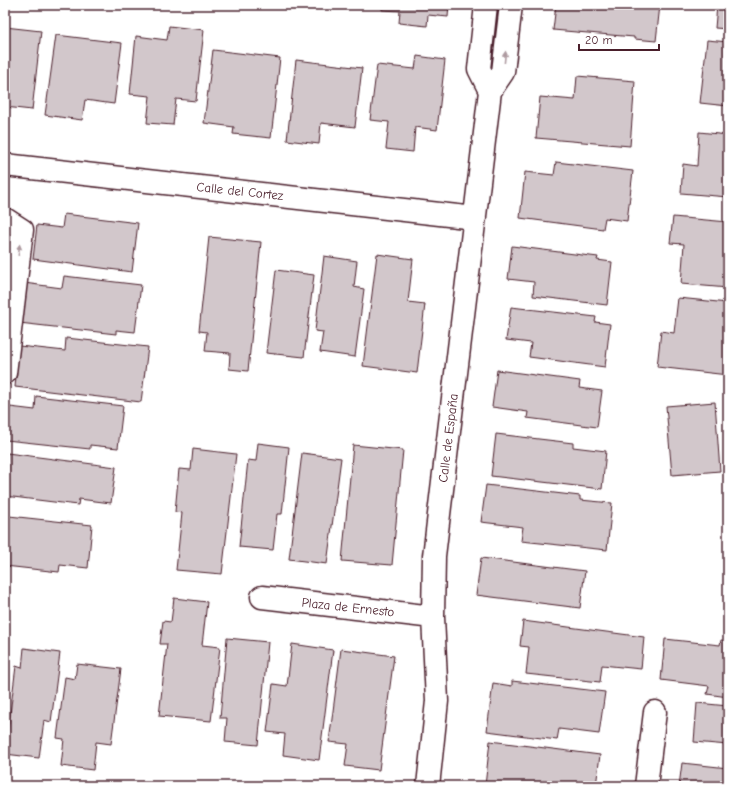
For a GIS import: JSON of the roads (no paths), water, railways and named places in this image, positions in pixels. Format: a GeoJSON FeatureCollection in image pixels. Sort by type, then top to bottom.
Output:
{"type":"FeatureCollection","features":[{"type":"Feature","properties":{"kind":"street"},"geometry":{"type":"LineString","coordinates":[[486,5],[479,69],[490,91]]}},
{"type":"Feature","properties":{"kind":"street","name":"Calle de España"},"geometry":{"type":"LineString","coordinates":[[428,786],[437,700],[433,617],[434,556],[490,91],[503,72],[511,5]]}},
{"type":"Feature","properties":{"kind":"street","name":"Calle del Cortez"},"geometry":{"type":"LineString","coordinates":[[5,165],[475,218]]}},
{"type":"Feature","properties":{"kind":"street"},"geometry":{"type":"LineString","coordinates":[[5,219],[22,230],[5,372]]}},
{"type":"Feature","properties":{"kind":"street","name":"Plaza de Ernesto"},"geometry":{"type":"LineString","coordinates":[[262,598],[433,617]]}},
{"type":"Feature","properties":{"kind":"street"},"geometry":{"type":"LineString","coordinates":[[646,786],[655,712]]}}]}
